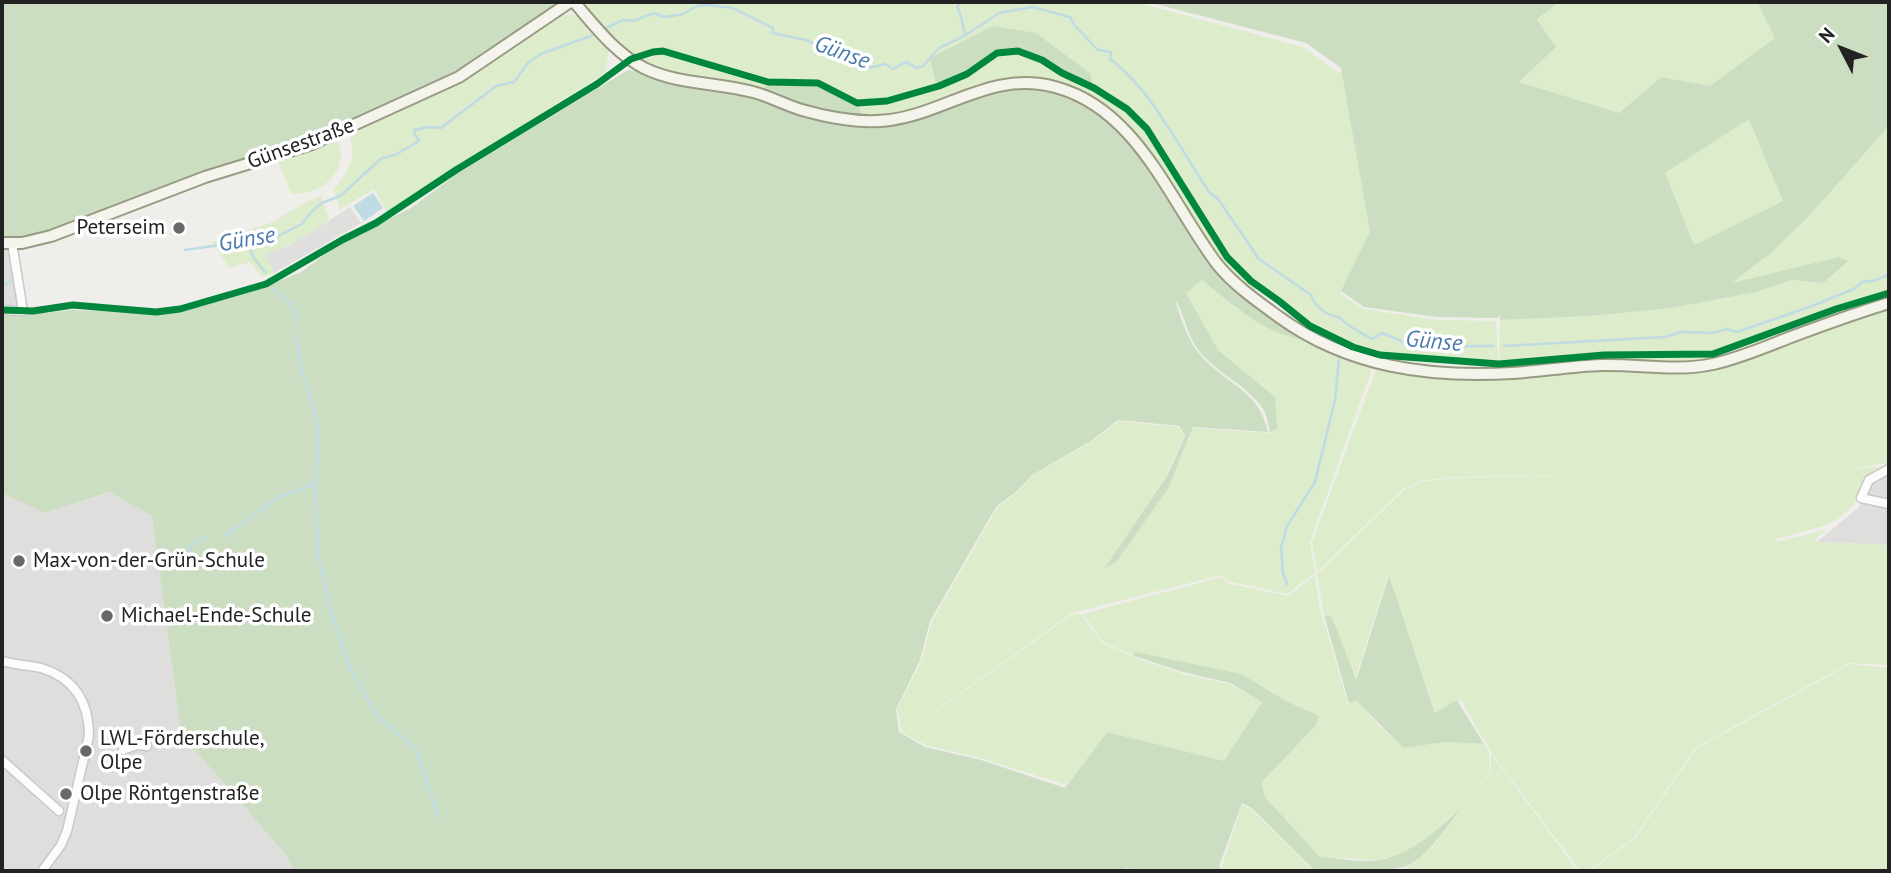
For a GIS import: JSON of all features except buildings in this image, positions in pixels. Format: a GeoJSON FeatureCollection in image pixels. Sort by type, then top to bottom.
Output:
{"type":"FeatureCollection","features":[{"type":"Feature","properties":{"kind":"street"},"geometry":{"type":"LineString","coordinates":[[572,2],[619,50],[644,67],[672,79],[756,93],[834,118],[892,120],[1005,84],[1054,86],[1083,97],[1107,113],[1128,133],[1147,156],[1219,267],[1248,295],[1305,336],[1327,347],[1385,365],[1449,373],[1498,374],[1605,365],[1668,368],[1698,366],[1737,357],[1842,317],[1889,303]]}},
{"type":"Feature","properties":{"kind":"street","name":"Günsestraße"},"geometry":{"type":"LineString","coordinates":[[2,310],[23,311],[7,243],[51,236],[205,177],[312,144],[386,112],[476,67],[572,2]]}},
{"type":"Feature","properties":{"kind":"street"},"geometry":{"type":"LineString","coordinates":[[1889,469],[1869,480],[1861,498],[1889,504]]}},
{"type":"Feature","properties":{"kind":"street"},"geometry":{"type":"LineString","coordinates":[[2,661],[39,668],[58,675],[74,687],[81,697],[89,721],[89,736],[66,831],[61,845],[42,871]]}},
{"type":"Feature","properties":{"kind":"street"},"geometry":{"type":"LineString","coordinates":[[123,750],[137,745],[148,746]]}},
{"type":"Feature","properties":{"kind":"street"},"geometry":{"type":"LineString","coordinates":[[2,760],[59,811]]}},
{"type":"Feature","properties":{"kind":"shaded area"},"geometry":{"type":"Polygon","coordinates":[[[350,207],[361,223],[274,273],[265,254],[289,246],[350,207]]]}},
{"type":"Feature","properties":{"kind":"shaded area"},"geometry":{"type":"Polygon","coordinates":[[[2,237],[12,239],[22,317],[2,317],[2,237]]]}},
{"type":"Feature","properties":{"kind":"shaded area"},"geometry":{"type":"Polygon","coordinates":[[[1889,472],[1889,545],[1817,542],[1859,507],[1875,480],[1889,472]]]}},
{"type":"Feature","properties":{"kind":"shaded area"},"geometry":{"type":"Polygon","coordinates":[[[111,492],[152,516],[181,734],[286,855],[294,871],[2,871],[2,493],[44,513],[111,492]]]}},
{"type":"Feature","properties":{"kind":"green space"},"geometry":{"type":"Polygon","coordinates":[[[2,2],[562,2],[457,72],[414,94],[293,143],[200,172],[51,233],[12,239],[2,237],[2,2]]]}},
{"type":"Feature","properties":{"kind":"green space"},"geometry":{"type":"Polygon","coordinates":[[[588,2],[1136,2],[1303,47],[1338,72],[1342,72],[1370,232],[1340,294],[1363,309],[1438,320],[1496,321],[1498,362],[1425,359],[1381,353],[1342,339],[1300,316],[1261,287],[1226,253],[1161,146],[1141,120],[1125,105],[1093,85],[1090,73],[1036,33],[930,58],[936,85],[884,99],[858,102],[820,81],[768,80],[694,56],[657,48],[632,56],[614,41],[586,10],[588,2]]]}},
{"type":"Feature","properties":{"kind":"green space"},"geometry":{"type":"Polygon","coordinates":[[[1148,2],[1559,2],[1537,19],[1556,47],[1519,82],[1619,113],[1661,77],[1710,86],[1775,38],[1757,2],[1889,2],[1889,126],[1808,217],[1771,253],[1732,283],[1839,257],[1848,261],[1823,283],[1792,280],[1756,292],[1672,308],[1590,316],[1500,320],[1499,313],[1498,318],[1436,317],[1364,307],[1341,291],[1370,232],[1341,68],[1306,43],[1148,2]],[[1749,119],[1665,173],[1694,245],[1783,201],[1749,119]]]}},
{"type":"Feature","properties":{"kind":"green space"},"geometry":{"type":"Polygon","coordinates":[[[1559,2],[1757,2],[1776,38],[1710,86],[1661,77],[1619,113],[1518,82],[1556,47],[1537,18],[1559,2]]]}},
{"type":"Feature","properties":{"kind":"green space"},"geometry":{"type":"Polygon","coordinates":[[[572,14],[585,19],[609,48],[606,72],[388,213],[374,189],[339,210],[334,188],[351,163],[352,129],[463,81],[556,17],[572,14]]]}},
{"type":"Feature","properties":{"kind":"green space"},"geometry":{"type":"Polygon","coordinates":[[[993,26],[1036,33],[1090,73],[1093,85],[1062,71],[1045,58],[1018,49],[998,50],[966,71],[936,85],[930,58],[993,26]]]}},
{"type":"Feature","properties":{"kind":"green space"},"geometry":{"type":"Polygon","coordinates":[[[1018,53],[1043,62],[1094,90],[1126,112],[1145,131],[1226,259],[1257,289],[1250,292],[913,111],[861,117],[859,106],[887,102],[939,88],[966,77],[998,55],[1018,53]]]}},
{"type":"Feature","properties":{"kind":"green space"},"geometry":{"type":"Polygon","coordinates":[[[662,54],[703,63],[767,85],[761,90],[671,74],[641,60],[662,54]]]}},
{"type":"Feature","properties":{"kind":"green space"},"geometry":{"type":"Polygon","coordinates":[[[628,70],[643,72],[680,85],[754,96],[767,85],[818,85],[859,106],[862,125],[989,90],[1029,86],[1081,99],[1106,114],[1144,157],[1215,267],[1309,341],[1279,333],[1265,326],[1239,310],[1202,280],[1186,293],[1218,350],[1275,397],[1277,429],[1270,432],[1261,406],[1197,348],[1175,300],[1186,331],[1198,353],[1258,407],[1268,432],[1193,427],[1168,489],[1117,561],[1104,569],[1168,474],[1185,436],[1179,426],[1118,420],[1091,441],[1032,475],[996,507],[930,621],[920,660],[896,709],[899,732],[925,747],[981,760],[1065,788],[1107,732],[1224,761],[1262,702],[1230,683],[1183,672],[1134,656],[1135,652],[1241,674],[1286,701],[1319,716],[1316,725],[1262,782],[1265,797],[1320,857],[1366,861],[1392,857],[1424,839],[1463,807],[1430,848],[1407,866],[1398,868],[1315,871],[1253,809],[1242,803],[1219,866],[1223,871],[1140,871],[1126,868],[1125,871],[294,871],[286,855],[181,734],[152,516],[110,492],[44,513],[2,493],[2,317],[73,310],[156,313],[179,311],[251,292],[301,272],[343,241],[411,208],[457,174],[628,70]]]}},
{"type":"Feature","properties":{"kind":"green space"},"geometry":{"type":"Polygon","coordinates":[[[1750,118],[1783,201],[1694,245],[1664,173],[1750,118]]]}},
{"type":"Feature","properties":{"kind":"green space"},"geometry":{"type":"Polygon","coordinates":[[[1889,126],[1889,291],[1712,353],[1603,354],[1499,364],[1500,320],[1590,316],[1672,308],[1756,292],[1792,280],[1823,283],[1839,257],[1730,285],[1771,253],[1808,217],[1889,126]]]}},
{"type":"Feature","properties":{"kind":"green space"},"geometry":{"type":"Polygon","coordinates":[[[337,141],[340,162],[330,180],[312,191],[291,193],[278,162],[337,141]]]}},
{"type":"Feature","properties":{"kind":"green space"},"geometry":{"type":"Polygon","coordinates":[[[321,196],[329,219],[299,240],[265,254],[274,273],[262,277],[250,262],[229,268],[212,242],[273,222],[321,196]]]}},
{"type":"Feature","properties":{"kind":"green space"},"geometry":{"type":"Polygon","coordinates":[[[1202,280],[1236,309],[1296,339],[1309,341],[1373,366],[1310,542],[1315,573],[1287,594],[1227,581],[1221,575],[1072,613],[903,734],[897,709],[922,659],[932,621],[997,508],[1017,493],[1033,475],[1091,442],[1119,421],[1178,427],[1184,436],[1167,474],[1104,569],[1117,561],[1168,489],[1193,428],[1269,433],[1276,429],[1275,397],[1218,350],[1186,293],[1202,280]]]}},
{"type":"Feature","properties":{"kind":"green space"},"geometry":{"type":"Polygon","coordinates":[[[1889,293],[1889,299],[1715,360],[1698,363],[1502,369],[1501,365],[1604,355],[1713,356],[1889,293]]]}},
{"type":"Feature","properties":{"kind":"green space"},"geometry":{"type":"Polygon","coordinates":[[[1889,309],[1889,463],[1854,468],[1888,467],[1864,482],[1854,504],[1838,519],[1827,525],[1776,539],[1777,542],[1825,530],[1815,540],[1889,545],[1889,665],[1849,663],[1695,748],[1633,839],[1587,871],[1580,871],[1491,752],[1460,699],[1436,713],[1388,576],[1355,679],[1332,617],[1324,615],[1317,574],[1405,489],[1421,482],[1451,478],[1668,473],[1451,477],[1421,481],[1404,488],[1317,572],[1312,542],[1376,370],[1431,377],[1488,379],[1589,371],[1686,371],[1718,368],[1889,309]]]}},
{"type":"Feature","properties":{"kind":"green space"},"geometry":{"type":"Polygon","coordinates":[[[1315,575],[1319,605],[1348,704],[1357,700],[1379,726],[1403,748],[1446,742],[1484,744],[1489,753],[1490,772],[1463,807],[1424,840],[1402,854],[1379,860],[1320,857],[1265,797],[1262,782],[1316,724],[1326,726],[1316,723],[1318,716],[1286,701],[1135,652],[1134,656],[1103,642],[1083,614],[1221,577],[1227,583],[1288,596],[1315,575]]]}},
{"type":"Feature","properties":{"kind":"green space"},"geometry":{"type":"Polygon","coordinates":[[[1389,576],[1435,713],[1457,700],[1484,744],[1446,742],[1403,748],[1357,701],[1349,703],[1324,615],[1332,617],[1356,680],[1389,576]]]}},
{"type":"Feature","properties":{"kind":"green space"},"geometry":{"type":"Polygon","coordinates":[[[1073,614],[1081,614],[1102,643],[1183,674],[1229,684],[1262,702],[1224,761],[1107,732],[1067,785],[926,745],[904,734],[1073,614]]]}},
{"type":"Feature","properties":{"kind":"green space"},"geometry":{"type":"Polygon","coordinates":[[[1850,664],[1889,668],[1889,871],[1589,871],[1634,840],[1696,749],[1850,664]]]}},
{"type":"Feature","properties":{"kind":"green space"},"geometry":{"type":"Polygon","coordinates":[[[1491,754],[1578,871],[1395,871],[1408,868],[1434,845],[1491,772],[1491,754]]]}},
{"type":"Feature","properties":{"kind":"green space"},"geometry":{"type":"Polygon","coordinates":[[[1242,805],[1252,810],[1314,871],[1223,871],[1221,869],[1242,805]]]}},
{"type":"Feature","properties":{"kind":"water"},"geometry":{"type":"Polygon","coordinates":[[[373,193],[383,208],[364,221],[353,206],[373,193]]]}},
{"type":"Feature","properties":{"kind":"waterway"},"geometry":{"type":"LineString","coordinates":[[961,2],[957,7],[966,35]]}},
{"type":"Feature","properties":{"kind":"waterway","name":"Günse"},"geometry":{"type":"LineString","coordinates":[[602,30],[623,20],[633,21],[654,13],[664,17],[683,14],[697,6],[733,8],[773,28],[772,33],[806,40],[843,58],[849,53],[869,68],[885,64],[893,69],[906,62],[916,68],[923,66],[939,48],[966,35],[999,13],[1032,7],[1070,17],[1098,50],[1111,52],[1110,59],[1125,71],[1152,103],[1209,192],[1218,199],[1259,259],[1311,295],[1322,310],[1339,317],[1350,327],[1372,339],[1382,333],[1404,342],[1436,338],[1445,345],[1456,342],[1465,346],[1494,346]]}},
{"type":"Feature","properties":{"kind":"waterway","name":"Günse"},"geometry":{"type":"LineString","coordinates":[[185,250],[276,237],[302,224],[311,212],[322,203],[340,196],[382,158],[395,155],[419,141],[415,130],[441,128],[496,86],[514,82],[528,63],[541,54],[596,34]]}},
{"type":"Feature","properties":{"kind":"waterway"},"geometry":{"type":"LineString","coordinates":[[246,241],[254,258],[266,273]]}},
{"type":"Feature","properties":{"kind":"waterway","name":"Günse"},"geometry":{"type":"LineString","coordinates":[[1504,346],[1665,337],[1681,332],[1713,333],[1727,329],[1737,332],[1812,306],[1856,288],[1862,282],[1877,280],[1889,274]]}},
{"type":"Feature","properties":{"kind":"waterway","name":"Günse"},"geometry":{"type":"LineString","coordinates":[[2,287],[12,280]]}},
{"type":"Feature","properties":{"kind":"waterway"},"geometry":{"type":"LineString","coordinates":[[272,288],[290,303],[296,325]]}},
{"type":"Feature","properties":{"kind":"waterway"},"geometry":{"type":"LineString","coordinates":[[296,336],[301,367],[319,429],[315,498],[319,557],[331,611],[350,668],[377,716],[416,749],[438,816]]}},
{"type":"Feature","properties":{"kind":"waterway"},"geometry":{"type":"LineString","coordinates":[[1287,584],[1283,573],[1281,548],[1287,526],[1315,482],[1335,400],[1339,359]]}},
{"type":"Feature","properties":{"kind":"waterway"},"geometry":{"type":"LineString","coordinates":[[225,536],[278,497],[310,486],[316,480]]}},
{"type":"Feature","properties":{"kind":"waterway"},"geometry":{"type":"LineString","coordinates":[[182,561],[192,545],[206,537]]}},
{"type":"Feature","properties":{"kind":"cycle path"},"geometry":{"type":"LineString","coordinates":[[2,310],[33,311],[73,305],[156,312],[180,309],[266,284],[376,223],[456,170],[597,84],[631,59],[663,51],[768,82],[818,83],[857,103],[887,101],[939,86],[967,74],[997,53],[1018,51],[1042,60],[1127,109],[1147,129],[1227,257],[1251,281],[1310,326],[1353,347],[1380,355],[1499,364],[1604,355],[1713,354],[1836,309],[1889,293]]}},
{"type":"Feature","properties":{"kind":"place","name":"Peterseim"},"geometry":{"type":"Point","coordinates":[179,228]}},
{"type":"Feature","properties":{"kind":"place","name":"Max-von-der-Grün-Schule"},"geometry":{"type":"Point","coordinates":[19,561]}},
{"type":"Feature","properties":{"kind":"place","name":"Michael-Ende-Schule"},"geometry":{"type":"Point","coordinates":[107,616]}},
{"type":"Feature","properties":{"kind":"place","name":"LWL-Förderschule, Olpe"},"geometry":{"type":"Point","coordinates":[86,751]}},
{"type":"Feature","properties":{"kind":"place","name":"Olpe Röntgenstraße"},"geometry":{"type":"Point","coordinates":[66,794]}}]}
